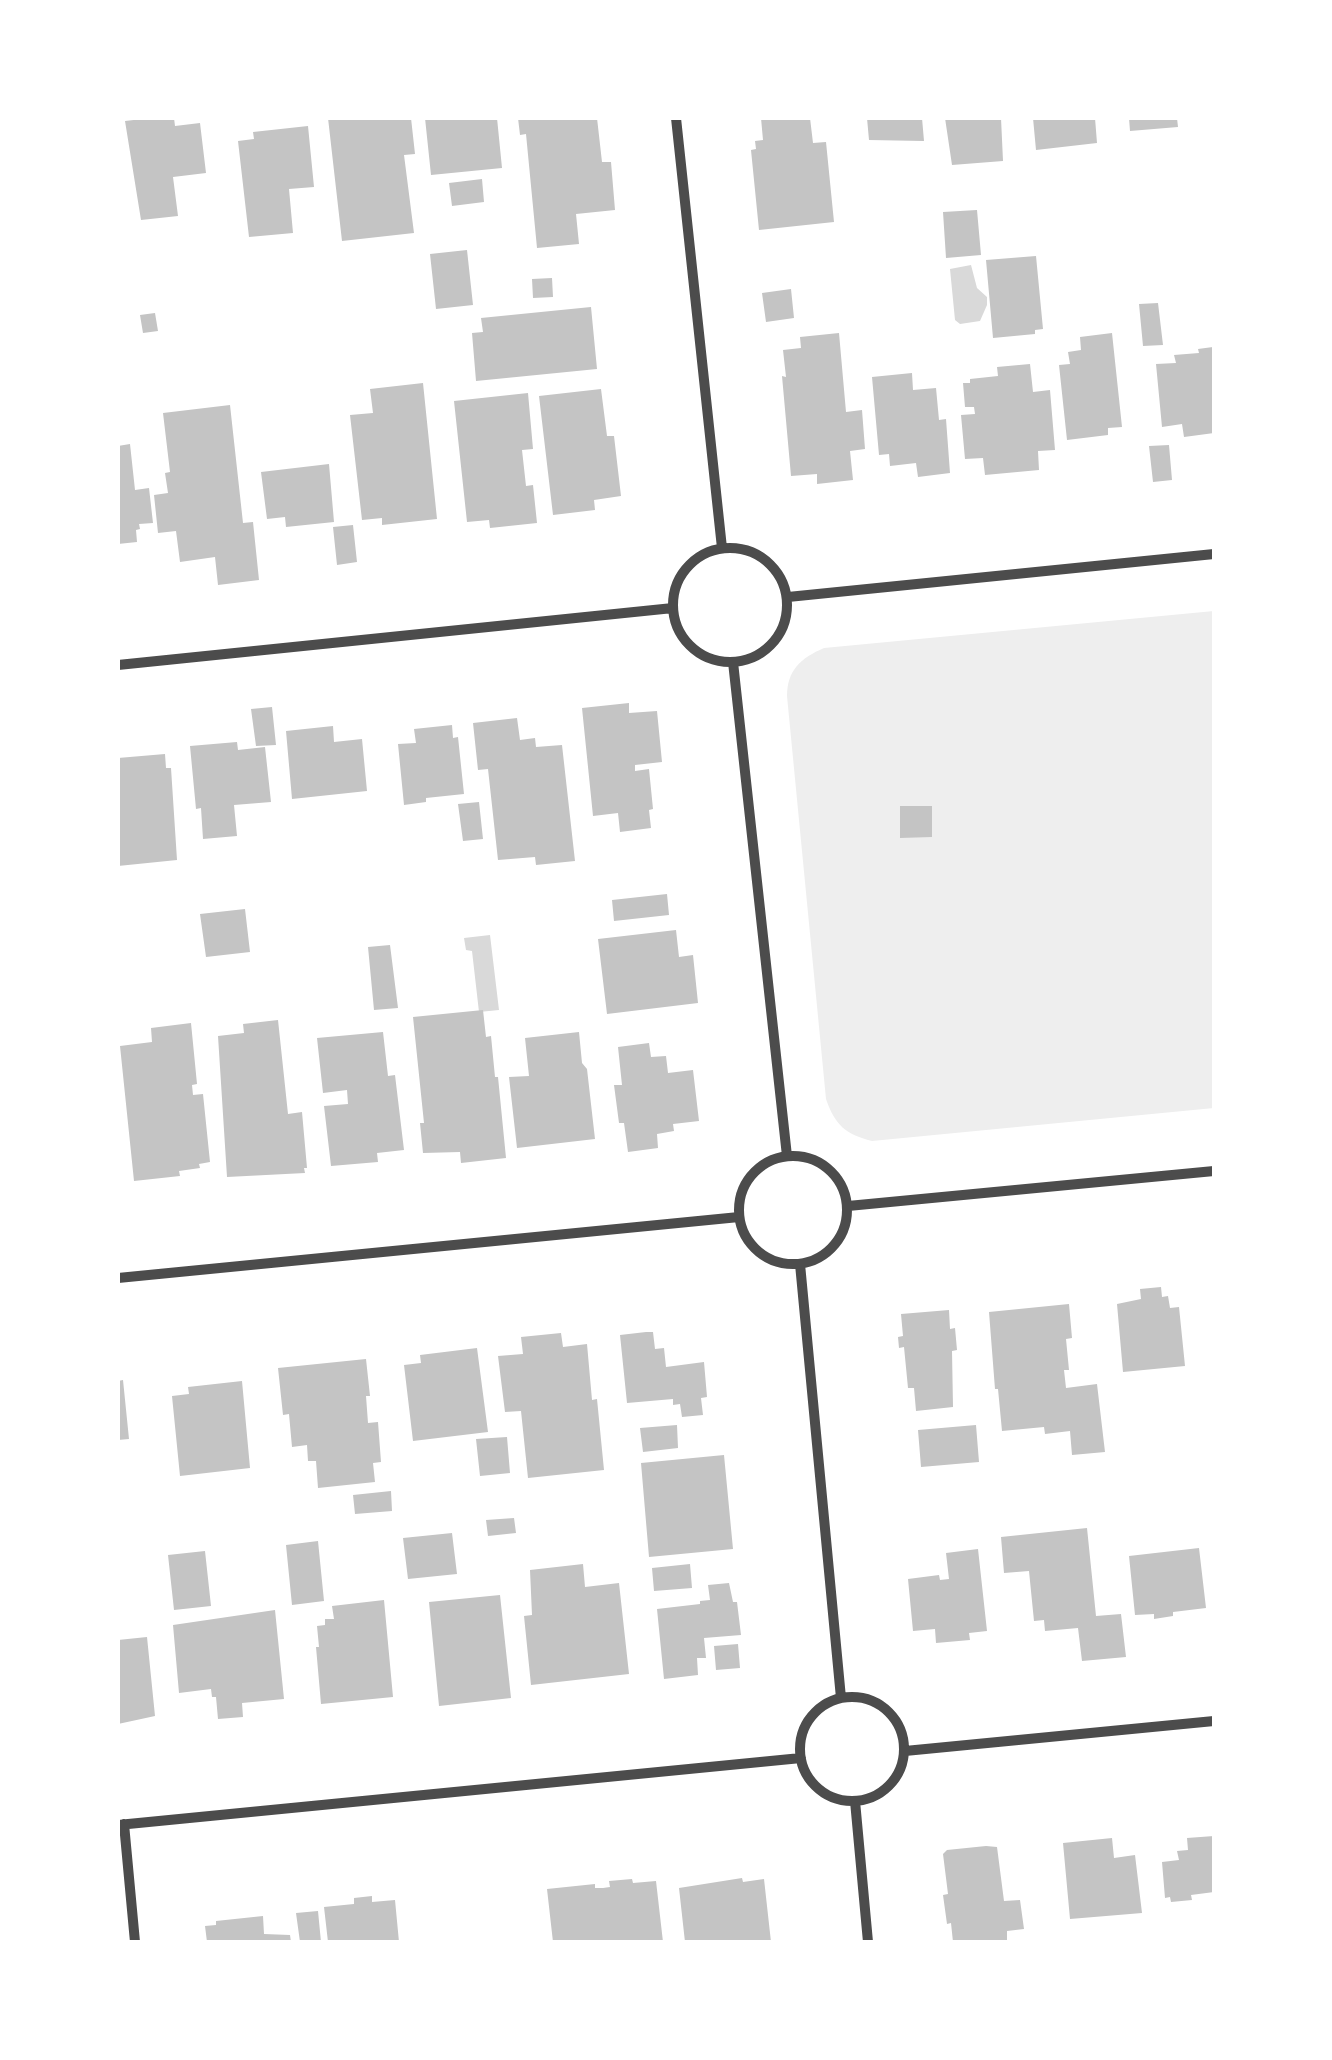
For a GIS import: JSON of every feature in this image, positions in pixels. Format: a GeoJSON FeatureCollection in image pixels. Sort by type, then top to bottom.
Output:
{"type":"FeatureCollection","features":[{"type":"Feature","properties":{"kind":"street"},"geometry":{"type":"LineString","coordinates":[[676,118],[722,548]]}},
{"type":"Feature","properties":{"kind":"street"},"geometry":{"type":"LineString","coordinates":[[722,548],[745,550],[765,559],[780,576],[788,598],[780,634],[768,648],[752,658],[733,662],[699,653],[676,625],[673,608],[681,576],[706,553],[722,548]]}},
{"type":"Feature","properties":{"kind":"street"},"geometry":{"type":"LineString","coordinates":[[788,598],[1214,554]]}},
{"type":"Feature","properties":{"kind":"street"},"geometry":{"type":"LineString","coordinates":[[118,665],[673,608]]}},
{"type":"Feature","properties":{"kind":"street"},"geometry":{"type":"LineString","coordinates":[[733,662],[787,1156]]}},
{"type":"Feature","properties":{"kind":"street"},"geometry":{"type":"LineString","coordinates":[[787,1156],[805,1156],[822,1163],[835,1174],[848,1206],[840,1238],[830,1250],[800,1264],[767,1258],[744,1234],[739,1217],[745,1184],[756,1170],[787,1156]]}},
{"type":"Feature","properties":{"kind":"street"},"geometry":{"type":"LineString","coordinates":[[848,1206],[1214,1172]]}},
{"type":"Feature","properties":{"kind":"street"},"geometry":{"type":"LineString","coordinates":[[118,1278],[739,1217]]}},
{"type":"Feature","properties":{"kind":"street"},"geometry":{"type":"LineString","coordinates":[[800,1264],[840,1698]]}},
{"type":"Feature","properties":{"kind":"street"},"geometry":{"type":"LineString","coordinates":[[857,1696],[887,1709],[903,1736],[905,1752],[894,1780],[884,1790],[855,1801],[826,1794],[806,1772],[801,1758],[800,1742],[813,1714],[840,1698],[857,1696]]}},
{"type":"Feature","properties":{"kind":"street"},"geometry":{"type":"LineString","coordinates":[[905,1752],[1214,1721]]}},
{"type":"Feature","properties":{"kind":"street"},"geometry":{"type":"LineString","coordinates":[[135,1942],[121,1824],[801,1758]]}},
{"type":"Feature","properties":{"kind":"street"},"geometry":{"type":"LineString","coordinates":[[855,1801],[868,1942]]}},
{"type":"Feature","properties":{"kind":"shaded area"},"geometry":{"type":"Polygon","coordinates":[[[971,265],[987,305],[980,321],[960,324],[955,320],[950,269],[971,265]]]}},
{"type":"Feature","properties":{"kind":"shaded area"},"geometry":{"type":"Polygon","coordinates":[[[1214,611],[1214,1108],[872,1141],[848,1131],[837,1122],[826,1099],[787,696],[797,666],[824,648],[1214,611]]]}},
{"type":"Feature","properties":{"kind":"shaded area"},"geometry":{"type":"Polygon","coordinates":[[[490,935],[499,1010],[479,1012],[472,951],[466,950],[464,938],[490,935]]]}},
{"type":"Feature","properties":{"kind":"building"},"geometry":{"type":"Polygon","coordinates":[[[174,118],[175,126],[200,123],[206,173],[173,177],[178,216],[141,220],[125,121],[174,118]]]}},
{"type":"Feature","properties":{"kind":"building"},"geometry":{"type":"Polygon","coordinates":[[[328,118],[411,118],[415,154],[404,155],[414,233],[342,241],[328,118]]]}},
{"type":"Feature","properties":{"kind":"building"},"geometry":{"type":"Polygon","coordinates":[[[425,118],[497,118],[502,168],[431,175],[425,118]]]}},
{"type":"Feature","properties":{"kind":"building"},"geometry":{"type":"Polygon","coordinates":[[[518,118],[597,118],[602,162],[611,162],[615,210],[576,214],[579,244],[537,248],[526,134],[520,135],[518,118]]]}},
{"type":"Feature","properties":{"kind":"building"},"geometry":{"type":"Polygon","coordinates":[[[761,118],[810,118],[813,143],[826,142],[834,222],[759,230],[751,150],[756,149],[755,141],[763,140],[761,118]]]}},
{"type":"Feature","properties":{"kind":"building"},"geometry":{"type":"Polygon","coordinates":[[[867,118],[922,118],[924,141],[869,140],[867,118]]]}},
{"type":"Feature","properties":{"kind":"building"},"geometry":{"type":"Polygon","coordinates":[[[945,118],[1001,118],[1003,161],[952,165],[945,118]]]}},
{"type":"Feature","properties":{"kind":"building"},"geometry":{"type":"Polygon","coordinates":[[[1033,118],[1095,118],[1097,143],[1036,150],[1033,118]]]}},
{"type":"Feature","properties":{"kind":"building"},"geometry":{"type":"Polygon","coordinates":[[[1129,118],[1177,118],[1178,127],[1130,131],[1129,118]]]}},
{"type":"Feature","properties":{"kind":"building"},"geometry":{"type":"Polygon","coordinates":[[[308,126],[314,187],[289,189],[293,233],[249,237],[238,141],[254,139],[253,132],[308,126]]]}},
{"type":"Feature","properties":{"kind":"building"},"geometry":{"type":"Polygon","coordinates":[[[482,179],[484,202],[452,206],[449,183],[482,179]]]}},
{"type":"Feature","properties":{"kind":"building"},"geometry":{"type":"Polygon","coordinates":[[[977,210],[981,255],[946,258],[943,212],[977,210]]]}},
{"type":"Feature","properties":{"kind":"building"},"geometry":{"type":"Polygon","coordinates":[[[467,250],[473,305],[436,309],[430,254],[467,250]]]}},
{"type":"Feature","properties":{"kind":"building"},"geometry":{"type":"Polygon","coordinates":[[[1036,256],[1043,329],[1035,330],[1035,334],[993,338],[986,260],[1036,256]]]}},
{"type":"Feature","properties":{"kind":"building"},"geometry":{"type":"Polygon","coordinates":[[[552,278],[553,297],[533,298],[532,279],[552,278]]]}},
{"type":"Feature","properties":{"kind":"building"},"geometry":{"type":"Polygon","coordinates":[[[791,289],[794,318],[766,322],[762,293],[791,289]]]}},
{"type":"Feature","properties":{"kind":"building"},"geometry":{"type":"Polygon","coordinates":[[[1158,303],[1163,345],[1143,346],[1139,304],[1158,303]]]}},
{"type":"Feature","properties":{"kind":"building"},"geometry":{"type":"Polygon","coordinates":[[[591,307],[597,369],[476,381],[472,333],[483,332],[481,318],[591,307]]]}},
{"type":"Feature","properties":{"kind":"building"},"geometry":{"type":"Polygon","coordinates":[[[155,313],[158,331],[143,333],[140,315],[155,313]]]}},
{"type":"Feature","properties":{"kind":"building"},"geometry":{"type":"Polygon","coordinates":[[[839,333],[846,412],[862,410],[865,449],[850,451],[853,480],[817,484],[817,474],[791,476],[783,350],[801,348],[800,337],[839,333]]]}},
{"type":"Feature","properties":{"kind":"building"},"geometry":{"type":"Polygon","coordinates":[[[1112,333],[1122,427],[1108,428],[1108,435],[1067,440],[1059,365],[1070,364],[1068,352],[1081,350],[1080,337],[1112,333]]]}},
{"type":"Feature","properties":{"kind":"building"},"geometry":{"type":"Polygon","coordinates":[[[1213,347],[1214,433],[1184,437],[1182,424],[1162,427],[1156,364],[1176,363],[1174,355],[1199,353],[1198,349],[1213,347]]]}},
{"type":"Feature","properties":{"kind":"building"},"geometry":{"type":"Polygon","coordinates":[[[1030,364],[1033,392],[1050,390],[1055,450],[1038,451],[1039,470],[985,475],[983,458],[965,459],[961,415],[975,414],[974,407],[965,407],[963,383],[998,376],[997,367],[1030,364]]]}},
{"type":"Feature","properties":{"kind":"building"},"geometry":{"type":"Polygon","coordinates":[[[912,373],[913,390],[936,388],[939,420],[946,419],[950,473],[918,477],[916,463],[890,466],[889,454],[879,455],[872,377],[912,373]]]}},
{"type":"Feature","properties":{"kind":"building"},"geometry":{"type":"Polygon","coordinates":[[[423,383],[437,519],[382,525],[382,518],[362,520],[350,415],[373,413],[370,389],[423,383]]]}},
{"type":"Feature","properties":{"kind":"building"},"geometry":{"type":"Polygon","coordinates":[[[601,389],[607,436],[614,436],[621,496],[594,500],[595,510],[553,515],[539,396],[601,389]]]}},
{"type":"Feature","properties":{"kind":"building"},"geometry":{"type":"Polygon","coordinates":[[[528,393],[533,449],[522,450],[526,486],[533,485],[537,523],[490,528],[489,520],[467,522],[454,401],[528,393]]]}},
{"type":"Feature","properties":{"kind":"building"},"geometry":{"type":"Polygon","coordinates":[[[230,405],[243,523],[253,522],[259,580],[218,585],[215,557],[180,562],[176,531],[158,533],[154,495],[168,493],[165,473],[170,472],[163,413],[230,405]]]}},
{"type":"Feature","properties":{"kind":"building"},"geometry":{"type":"Polygon","coordinates":[[[130,444],[135,490],[149,488],[153,523],[139,524],[137,542],[118,544],[118,446],[130,444]]]}},
{"type":"Feature","properties":{"kind":"building"},"geometry":{"type":"Polygon","coordinates":[[[1169,445],[1172,480],[1153,482],[1149,446],[1169,445]]]}},
{"type":"Feature","properties":{"kind":"building"},"geometry":{"type":"Polygon","coordinates":[[[329,464],[334,522],[286,527],[285,517],[267,519],[261,472],[329,464]]]}},
{"type":"Feature","properties":{"kind":"building"},"geometry":{"type":"Polygon","coordinates":[[[353,525],[357,562],[337,565],[333,527],[353,525]]]}},
{"type":"Feature","properties":{"kind":"building"},"geometry":{"type":"Polygon","coordinates":[[[629,703],[629,713],[657,711],[662,762],[635,765],[635,771],[649,769],[651,828],[620,832],[618,813],[593,816],[582,708],[629,703]]]}},
{"type":"Feature","properties":{"kind":"building"},"geometry":{"type":"Polygon","coordinates":[[[272,707],[276,745],[256,746],[251,709],[272,707]]]}},
{"type":"Feature","properties":{"kind":"building"},"geometry":{"type":"Polygon","coordinates":[[[517,718],[520,740],[535,738],[536,747],[562,745],[575,861],[536,865],[535,857],[498,860],[488,769],[478,770],[473,723],[517,718]]]}},
{"type":"Feature","properties":{"kind":"building"},"geometry":{"type":"Polygon","coordinates":[[[452,725],[453,738],[458,737],[464,794],[404,805],[398,744],[416,743],[414,729],[452,725]]]}},
{"type":"Feature","properties":{"kind":"building"},"geometry":{"type":"Polygon","coordinates":[[[333,726],[334,742],[362,739],[367,791],[292,799],[286,731],[333,726]]]}},
{"type":"Feature","properties":{"kind":"building"},"geometry":{"type":"Polygon","coordinates":[[[237,742],[238,750],[265,747],[271,802],[234,805],[237,836],[203,839],[190,746],[237,742]]]}},
{"type":"Feature","properties":{"kind":"building"},"geometry":{"type":"Polygon","coordinates":[[[165,754],[166,768],[171,768],[177,860],[118,866],[118,758],[165,754]]]}},
{"type":"Feature","properties":{"kind":"building"},"geometry":{"type":"Polygon","coordinates":[[[479,802],[483,839],[463,841],[458,804],[479,802]]]}},
{"type":"Feature","properties":{"kind":"building"},"geometry":{"type":"Polygon","coordinates":[[[900,806],[932,806],[932,837],[900,838],[900,806]]]}},
{"type":"Feature","properties":{"kind":"building"},"geometry":{"type":"Polygon","coordinates":[[[667,894],[669,915],[614,921],[612,900],[667,894]]]}},
{"type":"Feature","properties":{"kind":"building"},"geometry":{"type":"Polygon","coordinates":[[[245,909],[250,952],[206,957],[200,914],[245,909]]]}},
{"type":"Feature","properties":{"kind":"building"},"geometry":{"type":"Polygon","coordinates":[[[676,930],[679,957],[693,955],[698,1003],[607,1014],[598,939],[676,930]]]}},
{"type":"Feature","properties":{"kind":"building"},"geometry":{"type":"Polygon","coordinates":[[[390,945],[398,1008],[374,1010],[368,947],[390,945]]]}},
{"type":"Feature","properties":{"kind":"building"},"geometry":{"type":"Polygon","coordinates":[[[483,1010],[498,1077],[506,1158],[461,1163],[460,1152],[423,1153],[420,1123],[424,1123],[413,1017],[483,1010]]]}},
{"type":"Feature","properties":{"kind":"building"},"geometry":{"type":"Polygon","coordinates":[[[278,1020],[288,1114],[302,1112],[307,1168],[305,1173],[227,1177],[218,1036],[244,1033],[243,1024],[278,1020]]]}},
{"type":"Feature","properties":{"kind":"building"},"geometry":{"type":"Polygon","coordinates":[[[191,1023],[197,1084],[192,1085],[193,1095],[203,1094],[210,1162],[179,1171],[180,1176],[134,1181],[120,1046],[152,1042],[151,1028],[191,1023]]]}},
{"type":"Feature","properties":{"kind":"building"},"geometry":{"type":"Polygon","coordinates":[[[383,1032],[388,1076],[395,1075],[404,1150],[377,1153],[378,1162],[331,1166],[324,1106],[348,1104],[347,1090],[323,1093],[317,1038],[383,1032]]]}},
{"type":"Feature","properties":{"kind":"building"},"geometry":{"type":"Polygon","coordinates":[[[579,1032],[595,1139],[517,1148],[509,1077],[529,1076],[525,1038],[579,1032]]]}},
{"type":"Feature","properties":{"kind":"building"},"geometry":{"type":"Polygon","coordinates":[[[649,1043],[651,1057],[666,1056],[668,1073],[693,1070],[699,1121],[673,1124],[674,1131],[657,1134],[658,1148],[628,1152],[614,1085],[622,1085],[618,1047],[649,1043]]]}},
{"type":"Feature","properties":{"kind":"building"},"geometry":{"type":"Polygon","coordinates":[[[1161,1287],[1162,1297],[1168,1296],[1170,1308],[1179,1307],[1185,1366],[1123,1372],[1117,1304],[1141,1299],[1140,1289],[1161,1287]]]}},
{"type":"Feature","properties":{"kind":"building"},"geometry":{"type":"Polygon","coordinates":[[[1069,1304],[1072,1338],[1066,1339],[1066,1388],[1097,1384],[1105,1452],[1072,1455],[1070,1431],[1045,1434],[1044,1427],[1002,1431],[989,1312],[1069,1304]]]}},
{"type":"Feature","properties":{"kind":"building"},"geometry":{"type":"Polygon","coordinates":[[[949,1310],[957,1350],[952,1351],[953,1407],[916,1411],[914,1388],[908,1388],[904,1347],[899,1348],[898,1337],[903,1336],[901,1314],[949,1310]]]}},
{"type":"Feature","properties":{"kind":"building"},"geometry":{"type":"Polygon","coordinates":[[[653,1332],[655,1349],[664,1348],[666,1367],[704,1362],[707,1397],[701,1398],[703,1415],[682,1417],[680,1404],[673,1405],[673,1399],[627,1403],[620,1335],[653,1332]]]}},
{"type":"Feature","properties":{"kind":"building"},"geometry":{"type":"Polygon","coordinates":[[[561,1333],[563,1347],[587,1344],[604,1470],[528,1478],[521,1411],[505,1412],[498,1356],[523,1354],[521,1337],[561,1333]]]}},
{"type":"Feature","properties":{"kind":"building"},"geometry":{"type":"Polygon","coordinates":[[[477,1348],[488,1432],[413,1441],[404,1365],[421,1363],[420,1355],[477,1348]]]}},
{"type":"Feature","properties":{"kind":"building"},"geometry":{"type":"Polygon","coordinates":[[[366,1359],[368,1423],[378,1422],[381,1462],[373,1463],[375,1482],[318,1488],[316,1461],[308,1461],[307,1445],[292,1447],[289,1414],[283,1415],[278,1368],[366,1359]]]}},
{"type":"Feature","properties":{"kind":"building"},"geometry":{"type":"Polygon","coordinates":[[[123,1380],[129,1439],[118,1440],[118,1381],[123,1380]]]}},
{"type":"Feature","properties":{"kind":"building"},"geometry":{"type":"Polygon","coordinates":[[[242,1381],[250,1468],[180,1476],[172,1396],[189,1394],[188,1387],[242,1381]]]}},
{"type":"Feature","properties":{"kind":"building"},"geometry":{"type":"Polygon","coordinates":[[[677,1425],[678,1448],[643,1452],[640,1428],[677,1425]]]}},
{"type":"Feature","properties":{"kind":"building"},"geometry":{"type":"Polygon","coordinates":[[[976,1425],[979,1462],[921,1467],[918,1430],[976,1425]]]}},
{"type":"Feature","properties":{"kind":"building"},"geometry":{"type":"Polygon","coordinates":[[[507,1437],[510,1473],[480,1476],[476,1439],[507,1437]]]}},
{"type":"Feature","properties":{"kind":"building"},"geometry":{"type":"Polygon","coordinates":[[[724,1455],[733,1549],[649,1557],[641,1463],[724,1455]]]}},
{"type":"Feature","properties":{"kind":"building"},"geometry":{"type":"Polygon","coordinates":[[[391,1491],[392,1511],[355,1514],[353,1495],[391,1491]]]}},
{"type":"Feature","properties":{"kind":"building"},"geometry":{"type":"Polygon","coordinates":[[[514,1518],[516,1533],[488,1536],[486,1520],[514,1518]]]}},
{"type":"Feature","properties":{"kind":"building"},"geometry":{"type":"Polygon","coordinates":[[[1087,1528],[1096,1616],[1121,1614],[1126,1657],[1082,1661],[1078,1628],[1045,1631],[1044,1620],[1034,1621],[1029,1571],[1004,1573],[1001,1537],[1087,1528]]]}},
{"type":"Feature","properties":{"kind":"building"},"geometry":{"type":"Polygon","coordinates":[[[452,1533],[457,1574],[408,1579],[403,1538],[452,1533]]]}},
{"type":"Feature","properties":{"kind":"building"},"geometry":{"type":"Polygon","coordinates":[[[318,1541],[324,1601],[292,1605],[286,1545],[318,1541]]]}},
{"type":"Feature","properties":{"kind":"building"},"geometry":{"type":"Polygon","coordinates":[[[1199,1548],[1206,1608],[1154,1619],[1154,1614],[1135,1615],[1129,1556],[1199,1548]]]}},
{"type":"Feature","properties":{"kind":"building"},"geometry":{"type":"Polygon","coordinates":[[[978,1549],[987,1631],[969,1633],[970,1640],[936,1643],[935,1629],[913,1631],[908,1579],[939,1575],[940,1580],[949,1579],[946,1553],[978,1549]]]}},
{"type":"Feature","properties":{"kind":"building"},"geometry":{"type":"Polygon","coordinates":[[[205,1551],[211,1606],[174,1610],[168,1555],[205,1551]]]}},
{"type":"Feature","properties":{"kind":"building"},"geometry":{"type":"Polygon","coordinates":[[[583,1564],[585,1587],[619,1583],[629,1674],[531,1685],[524,1616],[532,1615],[530,1570],[583,1564]]]}},
{"type":"Feature","properties":{"kind":"building"},"geometry":{"type":"Polygon","coordinates":[[[690,1564],[692,1588],[654,1591],[652,1568],[690,1564]]]}},
{"type":"Feature","properties":{"kind":"building"},"geometry":{"type":"Polygon","coordinates":[[[729,1583],[733,1602],[737,1602],[741,1635],[704,1638],[706,1658],[697,1658],[698,1675],[664,1679],[657,1609],[700,1604],[710,1600],[708,1585],[729,1583]]]}},
{"type":"Feature","properties":{"kind":"building"},"geometry":{"type":"Polygon","coordinates":[[[500,1595],[511,1698],[439,1706],[429,1602],[500,1595]]]}},
{"type":"Feature","properties":{"kind":"building"},"geometry":{"type":"Polygon","coordinates":[[[384,1600],[393,1697],[321,1704],[317,1626],[325,1625],[325,1619],[334,1619],[332,1606],[384,1600]]]}},
{"type":"Feature","properties":{"kind":"building"},"geometry":{"type":"Polygon","coordinates":[[[275,1610],[284,1699],[242,1703],[243,1717],[218,1719],[216,1697],[212,1697],[211,1689],[179,1693],[173,1625],[275,1610]]]}},
{"type":"Feature","properties":{"kind":"building"},"geometry":{"type":"Polygon","coordinates":[[[147,1637],[155,1716],[118,1724],[118,1640],[147,1637]]]}},
{"type":"Feature","properties":{"kind":"building"},"geometry":{"type":"Polygon","coordinates":[[[738,1644],[740,1668],[716,1670],[714,1646],[738,1644]]]}},
{"type":"Feature","properties":{"kind":"building"},"geometry":{"type":"Polygon","coordinates":[[[1214,1836],[1214,1892],[1191,1895],[1192,1900],[1171,1902],[1170,1897],[1165,1898],[1162,1862],[1179,1860],[1177,1851],[1188,1850],[1187,1838],[1214,1836]]]}},
{"type":"Feature","properties":{"kind":"building"},"geometry":{"type":"Polygon","coordinates":[[[1112,1838],[1114,1858],[1135,1855],[1142,1913],[1070,1919],[1063,1843],[1112,1838]]]}},
{"type":"Feature","properties":{"kind":"building"},"geometry":{"type":"Polygon","coordinates":[[[997,1847],[1004,1901],[1020,1900],[1024,1929],[1007,1931],[1007,1942],[953,1942],[943,1895],[948,1894],[943,1854],[947,1850],[997,1847]]]}},
{"type":"Feature","properties":{"kind":"building"},"geometry":{"type":"Polygon","coordinates":[[[742,1878],[743,1882],[764,1879],[771,1942],[685,1942],[679,1888],[742,1878]]]}},
{"type":"Feature","properties":{"kind":"building"},"geometry":{"type":"Polygon","coordinates":[[[632,1879],[633,1883],[656,1881],[663,1942],[553,1942],[547,1889],[595,1884],[595,1888],[603,1888],[610,1887],[609,1881],[632,1879]]]}},
{"type":"Feature","properties":{"kind":"building"},"geometry":{"type":"Polygon","coordinates":[[[372,1896],[372,1902],[395,1900],[399,1942],[328,1942],[324,1907],[354,1904],[354,1898],[372,1896]]]}},
{"type":"Feature","properties":{"kind":"building"},"geometry":{"type":"Polygon","coordinates":[[[318,1911],[321,1942],[300,1942],[296,1913],[318,1911]]]}},
{"type":"Feature","properties":{"kind":"building"},"geometry":{"type":"Polygon","coordinates":[[[263,1916],[264,1934],[290,1935],[291,1942],[207,1942],[205,1926],[216,1925],[216,1921],[263,1916]]]}}]}
